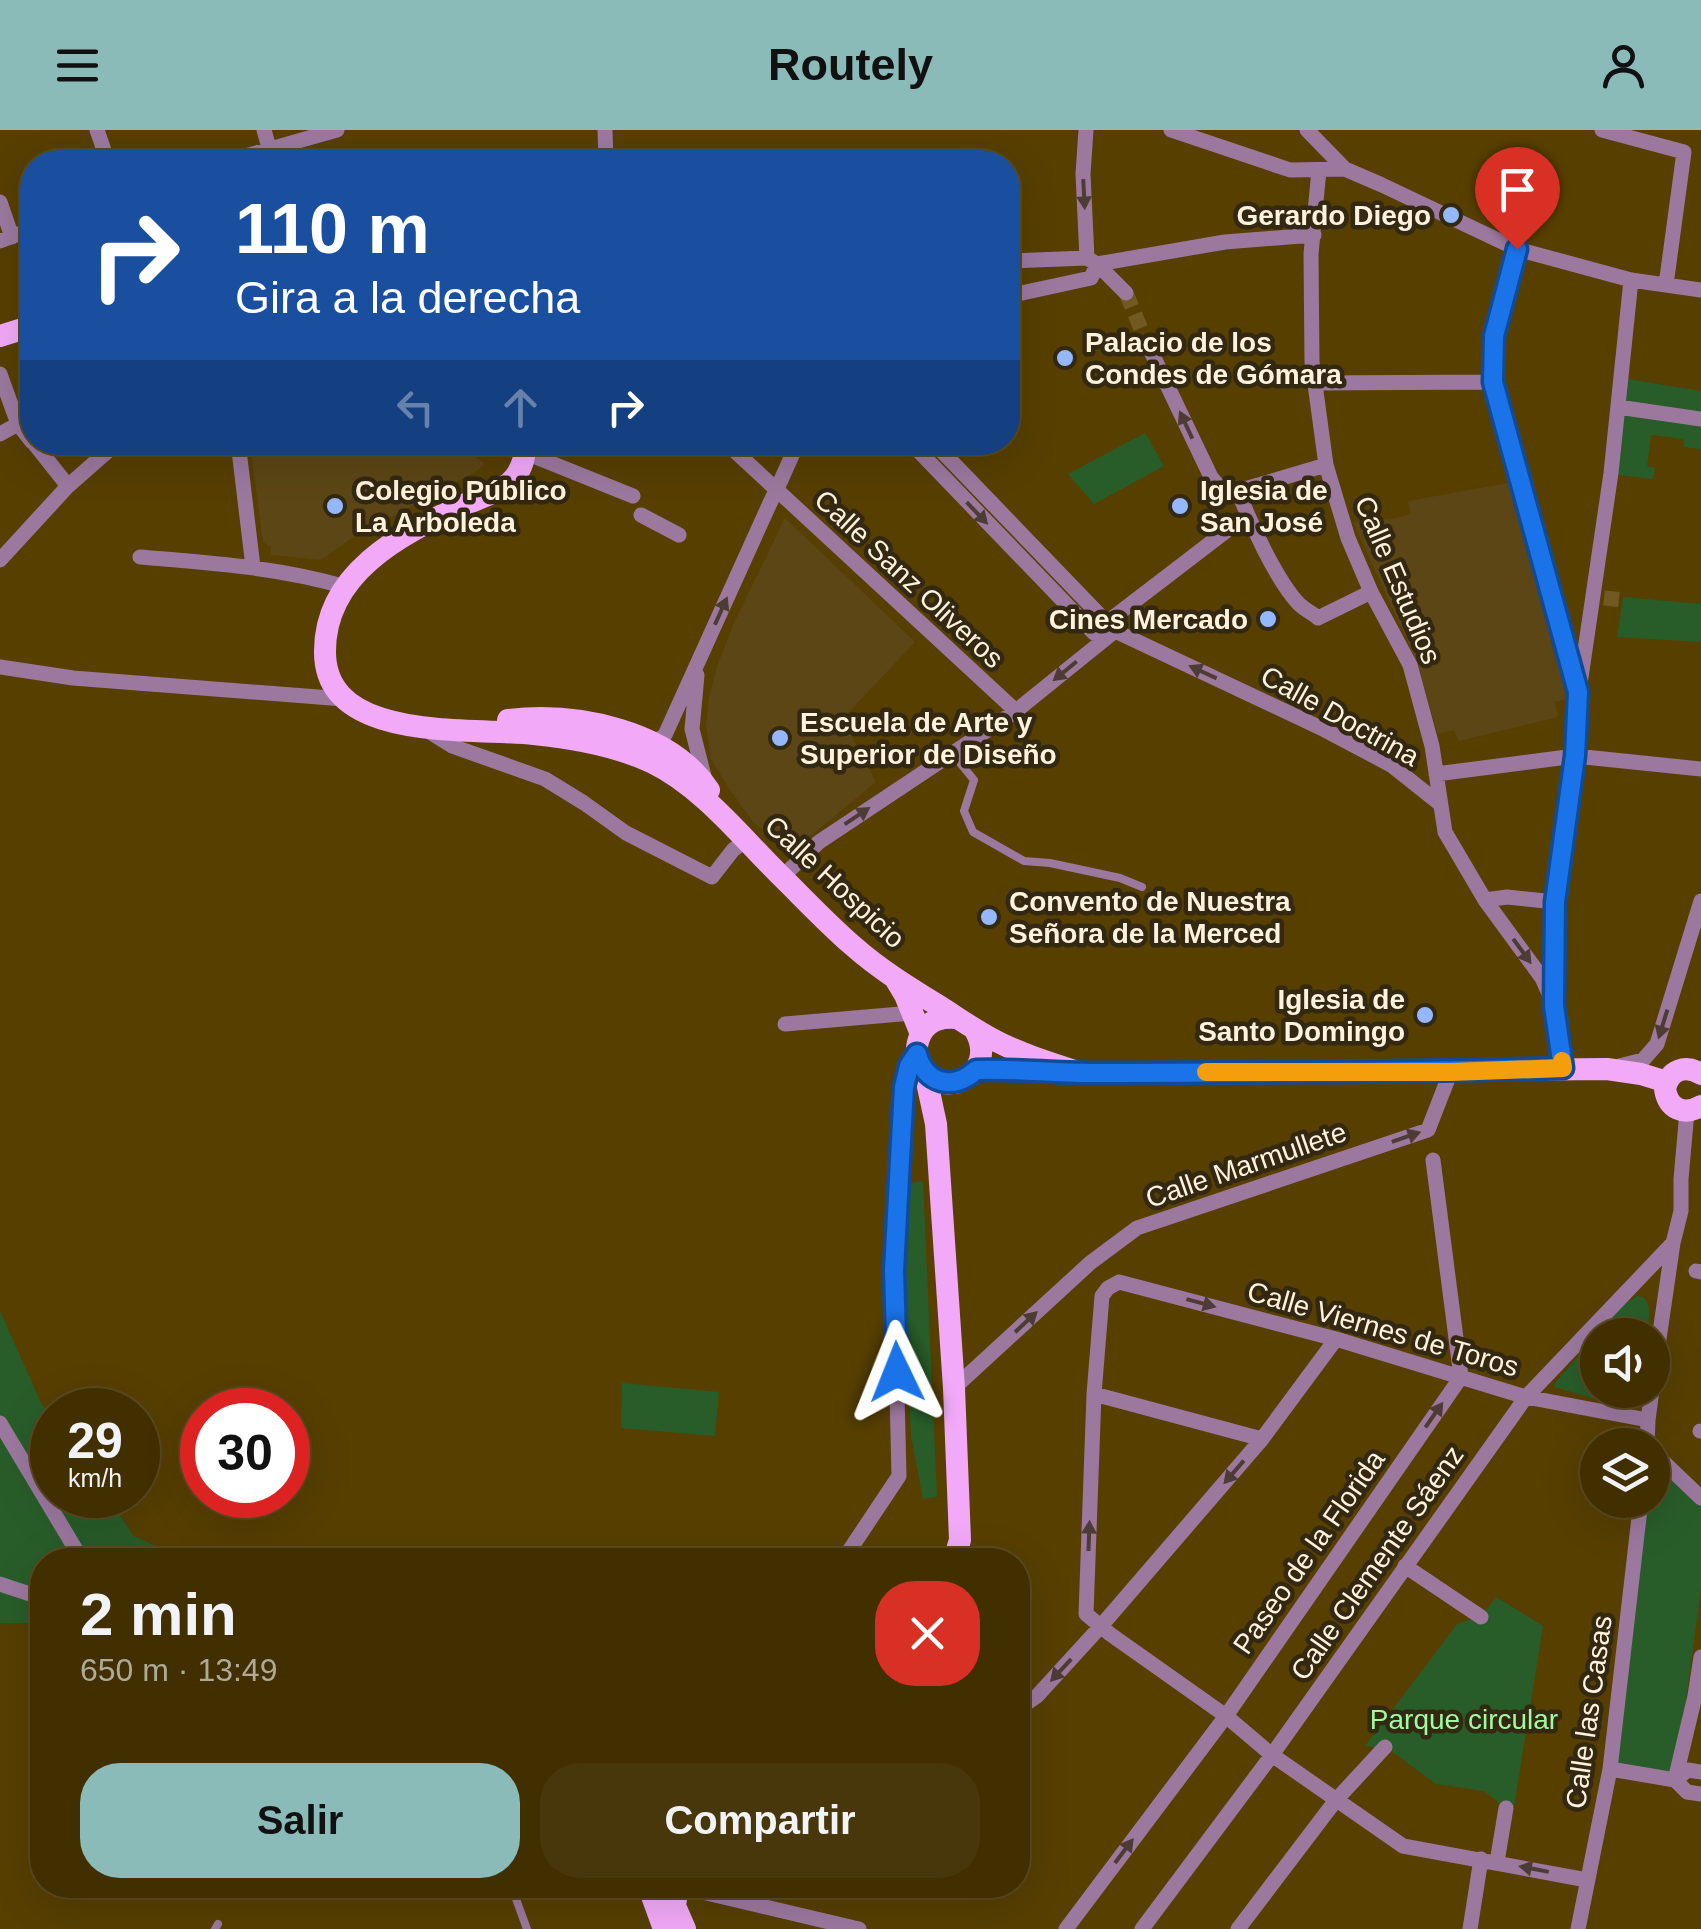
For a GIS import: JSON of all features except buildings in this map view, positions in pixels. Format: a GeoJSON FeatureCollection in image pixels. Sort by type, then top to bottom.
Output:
{"type":"FeatureCollection","features":[{"type":"Feature","properties":{"kind":"main road"},"geometry":{"type":"LineString","coordinates":[[524,455],[516,476],[505,486],[393,542],[355,574],[334,608],[324,646],[325,666],[333,686],[360,711],[392,722],[593,741],[652,763],[695,792],[740,833]]}},
{"type":"Feature","properties":{"kind":"main road"},"geometry":{"type":"LineString","coordinates":[[461,730],[508,720],[553,718],[639,736],[647,745],[672,755],[703,780],[740,833]]}},
{"type":"Feature","properties":{"kind":"main road","name":"Calle Hospicio"},"geometry":{"type":"LineString","coordinates":[[740,833],[853,946],[896,980],[1012,1048],[1081,1073]]}},
{"type":"Feature","properties":{"kind":"main road","name":"Calle Hospicio"},"geometry":{"type":"LineString","coordinates":[[896,980],[919,1044],[936,1120],[954,1388],[958,1548]]}},
{"type":"Feature","properties":{"kind":"main road"},"geometry":{"type":"LineString","coordinates":[[936,1120],[967,1076],[983,1050],[981,1040],[966,1024],[946,1018],[934,1021],[919,1044],[941,1082],[967,1076],[1081,1073],[1563,1068],[1607,1069],[1667,1082]]}},
{"type":"Feature","properties":{"kind":"main road"},"geometry":{"type":"LineString","coordinates":[[1694,1108],[1676,1108],[1665,1089],[1667,1082],[1684,1068],[1701,1074]]}},
{"type":"Feature","properties":{"kind":"main road"},"geometry":{"type":"LineString","coordinates":[[653,1898],[664,1929]]}},
{"type":"Feature","properties":{"kind":"main road"},"geometry":{"type":"LineString","coordinates":[[676,1898],[675,1906],[684,1929]]}},
{"type":"Feature","properties":{"kind":"street"},"geometry":{"type":"LineString","coordinates":[[286,150],[337,130]]}},
{"type":"Feature","properties":{"kind":"street"},"geometry":{"type":"LineString","coordinates":[[1020,293],[1091,278],[1083,174],[1086,130]]}},
{"type":"Feature","properties":{"kind":"street"},"geometry":{"type":"LineString","coordinates":[[1171,130],[1290,170],[1345,170],[1517,249],[1631,280],[1701,290]]}},
{"type":"Feature","properties":{"kind":"street"},"geometry":{"type":"LineString","coordinates":[[1307,130],[1345,170]]}},
{"type":"Feature","properties":{"kind":"street"},"geometry":{"type":"LineString","coordinates":[[1610,131],[1701,155]]}},
{"type":"Feature","properties":{"kind":"street"},"geometry":{"type":"LineString","coordinates":[[1666,285],[1684,152]]}},
{"type":"Feature","properties":{"kind":"street","name":"Calle Estudios"},"geometry":{"type":"LineString","coordinates":[[1318,170],[1311,254],[1312,362],[1326,465],[1348,538],[1370,592],[1410,664],[1432,746],[1440,804]]}},
{"type":"Feature","properties":{"kind":"street"},"geometry":{"type":"LineString","coordinates":[[0,202],[6,239]]}},
{"type":"Feature","properties":{"kind":"street"},"geometry":{"type":"LineString","coordinates":[[1020,261],[1092,261],[1225,242],[1314,235]]}},
{"type":"Feature","properties":{"kind":"street"},"geometry":{"type":"LineString","coordinates":[[1517,249],[1494,336],[1493,382],[1578,692]]}},
{"type":"Feature","properties":{"kind":"street"},"geometry":{"type":"LineString","coordinates":[[1092,261],[1126,292]]}},
{"type":"Feature","properties":{"kind":"street"},"geometry":{"type":"LineString","coordinates":[[1563,1068],[1554,1006],[1555,902],[1575,756],[1578,692],[1598,598],[1631,280]]}},
{"type":"Feature","properties":{"kind":"street"},"geometry":{"type":"LineString","coordinates":[[1147,343],[1211,478],[1222,490],[1238,491],[1326,465]]}},
{"type":"Feature","properties":{"kind":"street"},"geometry":{"type":"LineString","coordinates":[[0,374],[20,426]]}},
{"type":"Feature","properties":{"kind":"street"},"geometry":{"type":"LineString","coordinates":[[1315,382],[1493,382]]}},
{"type":"Feature","properties":{"kind":"street"},"geometry":{"type":"LineString","coordinates":[[1618,408],[1701,419]]}},
{"type":"Feature","properties":{"kind":"street"},"geometry":{"type":"LineString","coordinates":[[0,434],[18,424]]}},
{"type":"Feature","properties":{"kind":"street"},"geometry":{"type":"LineString","coordinates":[[43,455],[68,486]]}},
{"type":"Feature","properties":{"kind":"street"},"geometry":{"type":"LineString","coordinates":[[0,560],[68,486],[103,455]]}},
{"type":"Feature","properties":{"kind":"street"},"geometry":{"type":"LineString","coordinates":[[240,455],[253,567]]}},
{"type":"Feature","properties":{"kind":"street"},"geometry":{"type":"LineString","coordinates":[[542,455],[633,496]]}},
{"type":"Feature","properties":{"kind":"street","name":"Calle Sanz Oliveros"},"geometry":{"type":"LineString","coordinates":[[739,455],[1016,711]]}},
{"type":"Feature","properties":{"kind":"street"},"geometry":{"type":"LineString","coordinates":[[547,736],[583,732],[647,745],[665,735],[792,455]]}},
{"type":"Feature","properties":{"kind":"street","name":"Calle Doctrina"},"geometry":{"type":"LineString","coordinates":[[923,455],[1094,633],[1110,627]]}},
{"type":"Feature","properties":{"kind":"street","name":"Calle Doctrina"},"geometry":{"type":"LineString","coordinates":[[945,455],[1110,627],[1391,765],[1440,804]]}},
{"type":"Feature","properties":{"kind":"street"},"geometry":{"type":"LineString","coordinates":[[1238,491],[1276,570],[1299,604],[1318,618],[1370,592]]}},
{"type":"Feature","properties":{"kind":"street"},"geometry":{"type":"LineString","coordinates":[[642,515],[679,535]]}},
{"type":"Feature","properties":{"kind":"street"},"geometry":{"type":"LineString","coordinates":[[782,877],[818,842],[1016,711],[1110,627],[1247,515]]}},
{"type":"Feature","properties":{"kind":"street"},"geometry":{"type":"LineString","coordinates":[[140,557],[253,567],[346,587]]}},
{"type":"Feature","properties":{"kind":"street"},"geometry":{"type":"LineString","coordinates":[[700,658],[692,729],[700,771],[708,788]]}},
{"type":"Feature","properties":{"kind":"street"},"geometry":{"type":"LineString","coordinates":[[0,667],[110,682],[344,699]]}},
{"type":"Feature","properties":{"kind":"street"},"geometry":{"type":"LineString","coordinates":[[421,726],[452,746],[545,780],[626,833],[712,877],[733,850],[740,833]]}},
{"type":"Feature","properties":{"kind":"street"},"geometry":{"type":"LineString","coordinates":[[1436,774],[1575,756],[1701,769]]}},
{"type":"Feature","properties":{"kind":"street"},"geometry":{"type":"LineString","coordinates":[[1440,804],[1445,832],[1486,900],[1542,978],[1554,1006]]}},
{"type":"Feature","properties":{"kind":"street"},"geometry":{"type":"LineString","coordinates":[[1486,900],[1507,897],[1555,902]]}},
{"type":"Feature","properties":{"kind":"street"},"geometry":{"type":"LineString","coordinates":[[1607,1069],[1643,1060],[1658,1044],[1695,942],[1701,901]]}},
{"type":"Feature","properties":{"kind":"street"},"geometry":{"type":"LineString","coordinates":[[784,1024],[919,1044],[904,1087],[894,1270],[899,1476],[851,1548]]}},
{"type":"Feature","properties":{"kind":"street","name":"Calle Marmullete"},"geometry":{"type":"LineString","coordinates":[[954,1388],[1090,1262],[1136,1228],[1428,1130],[1451,1072]]}},
{"type":"Feature","properties":{"kind":"street"},"geometry":{"type":"LineString","coordinates":[[1662,1318],[1694,1108]]}},
{"type":"Feature","properties":{"kind":"street"},"geometry":{"type":"LineString","coordinates":[[1433,1160],[1460,1378]]}},
{"type":"Feature","properties":{"kind":"street"},"geometry":{"type":"LineString","coordinates":[[1681,1211],[1701,1212]]}},
{"type":"Feature","properties":{"kind":"street","name":"Calle Clemente Sáenz"},"geometry":{"type":"LineString","coordinates":[[1142,1929],[1272,1755],[1526,1396],[1673,1243]]}},
{"type":"Feature","properties":{"kind":"street","name":"Calle Viernes de Toros"},"geometry":{"type":"LineString","coordinates":[[1094,1394],[1102,1296],[1119,1282],[1336,1339],[1526,1396],[1648,1420]]}},
{"type":"Feature","properties":{"kind":"street"},"geometry":{"type":"LineString","coordinates":[[1030,1701],[1101,1626],[1262,1439],[1336,1339]]}},
{"type":"Feature","properties":{"kind":"street","name":"Paseo de la Florida"},"geometry":{"type":"LineString","coordinates":[[1066,1929],[1226,1716],[1460,1378]]}},
{"type":"Feature","properties":{"kind":"street"},"geometry":{"type":"LineString","coordinates":[[1262,1439],[1094,1394],[1086,1614],[1226,1716],[1272,1755],[1403,1846],[1587,1880]]}},
{"type":"Feature","properties":{"kind":"street"},"geometry":{"type":"LineString","coordinates":[[1648,1428],[1650,1408]]}},
{"type":"Feature","properties":{"kind":"street"},"geometry":{"type":"LineString","coordinates":[[0,1423],[75,1548]]}},
{"type":"Feature","properties":{"kind":"street"},"geometry":{"type":"LineString","coordinates":[[1670,1468],[1701,1498]]}},
{"type":"Feature","properties":{"kind":"street","name":"Calle las Casas"},"geometry":{"type":"LineString","coordinates":[[1578,1929],[1610,1769],[1639,1518]]}},
{"type":"Feature","properties":{"kind":"street"},"geometry":{"type":"LineString","coordinates":[[1405,1566],[1480,1617]]}},
{"type":"Feature","properties":{"kind":"street"},"geometry":{"type":"LineString","coordinates":[[0,1584],[30,1594]]}},
{"type":"Feature","properties":{"kind":"street"},"geometry":{"type":"LineString","coordinates":[[1675,1780],[1696,1696],[1701,1656]]}},
{"type":"Feature","properties":{"kind":"street"},"geometry":{"type":"LineString","coordinates":[[1238,1929],[1336,1800],[1384,1747]]}},
{"type":"Feature","properties":{"kind":"street"},"geometry":{"type":"LineString","coordinates":[[1610,1769],[1675,1780],[1688,1792],[1701,1794]]}},
{"type":"Feature","properties":{"kind":"street"},"geometry":{"type":"LineString","coordinates":[[1675,1780],[1688,1770],[1701,1772]]}},
{"type":"Feature","properties":{"kind":"street"},"geometry":{"type":"LineString","coordinates":[[1470,1929],[1506,1808]]}},
{"type":"Feature","properties":{"kind":"street"},"geometry":{"type":"LineString","coordinates":[[731,1898],[859,1929]]}},
{"type":"Feature","properties":{"kind":"lane"},"geometry":{"type":"LineString","coordinates":[[952,753],[974,780],[964,811],[972,832],[1024,862],[1050,863],[1120,878],[1142,888]]}},
{"type":"Feature","properties":{"kind":"lane"},"geometry":{"type":"LineString","coordinates":[[516,1898],[527,1929]]}},
{"type":"Feature","properties":{"kind":"shaded area","name":"Colegio Público La Arboleda"},"geometry":{"type":"Polygon","coordinates":[[[252,455],[473,455],[485,464],[349,540],[321,560],[271,555],[271,547],[263,542],[252,455]]]}},
{"type":"Feature","properties":{"kind":"shaded area"},"geometry":{"type":"Polygon","coordinates":[[[1508,483],[1567,699],[1555,702],[1558,717],[1459,741],[1454,730],[1438,734],[1414,656],[1353,522],[1411,514],[1408,501],[1508,483]]]}},
{"type":"Feature","properties":{"kind":"shaded area"},"geometry":{"type":"Polygon","coordinates":[[[785,518],[915,642],[849,712],[840,714],[876,782],[814,833],[786,850],[753,822],[728,787],[711,759],[706,724],[717,666],[785,518]]]}},
{"type":"Feature","properties":{"kind":"green space"},"geometry":{"type":"Polygon","coordinates":[[[1616,377],[1701,391],[1701,449],[1684,447],[1684,439],[1651,435],[1647,466],[1655,468],[1653,479],[1618,475],[1616,377]]]}},
{"type":"Feature","properties":{"kind":"green space"},"geometry":{"type":"Polygon","coordinates":[[[1145,433],[1164,466],[1094,504],[1068,474],[1145,433]]]}},
{"type":"Feature","properties":{"kind":"green space"},"geometry":{"type":"Polygon","coordinates":[[[1623,597],[1701,604],[1701,642],[1617,637],[1623,597]]]}},
{"type":"Feature","properties":{"kind":"green space"},"geometry":{"type":"Polygon","coordinates":[[[923,1181],[937,1497],[923,1499],[911,1436],[902,1211],[908,1183],[923,1181]]]}},
{"type":"Feature","properties":{"kind":"green space"},"geometry":{"type":"Polygon","coordinates":[[[1637,1296],[1643,1297],[1649,1318],[1612,1318],[1637,1296]]]}},
{"type":"Feature","properties":{"kind":"green space"},"geometry":{"type":"Polygon","coordinates":[[[0,1311],[34,1388],[30,1388],[30,1518],[122,1518],[134,1536],[160,1548],[30,1548],[30,1587],[0,1578],[0,1311]]]}},
{"type":"Feature","properties":{"kind":"green space"},"geometry":{"type":"Polygon","coordinates":[[[1580,1354],[1580,1394],[1554,1387],[1580,1354]]]}},
{"type":"Feature","properties":{"kind":"green space"},"geometry":{"type":"Polygon","coordinates":[[[622,1383],[719,1392],[715,1436],[621,1428],[622,1383]]]}},
{"type":"Feature","properties":{"kind":"green space"},"geometry":{"type":"Polygon","coordinates":[[[1670,1469],[1701,1502],[1701,1590],[1675,1780],[1610,1769],[1639,1518],[1670,1518],[1670,1469]]]}},
{"type":"Feature","properties":{"kind":"green space"},"geometry":{"type":"Polygon","coordinates":[[[0,1584],[30,1595],[30,1623],[0,1623],[0,1584]]]}},
{"type":"Feature","properties":{"kind":"green space","name":"Parque circular"},"geometry":{"type":"Polygon","coordinates":[[[1496,1597],[1543,1626],[1514,1807],[1506,1808],[1484,1791],[1436,1784],[1390,1750],[1365,1746],[1458,1623],[1481,1617],[1496,1597]]]}},
{"type":"Feature","properties":{"kind":"tunnel"},"geometry":{"type":"LineString","coordinates":[[1126,293],[1147,343]]}},
{"type":"Feature","properties":{"kind":"tunnel"},"geometry":{"type":"LineString","coordinates":[[1604,598],[1623,600]]}},
{"type":"Feature","properties":{"kind":"slow traffic"},"geometry":{"type":"LineString","coordinates":[[1206,1072],[1451,1072],[1563,1068],[1562,1061]]}},
{"type":"Feature","properties":{"kind":"place","name":"Gerardo Diego"},"geometry":{"type":"Point","coordinates":[1451,215]}},
{"type":"Feature","properties":{"kind":"place","name":"Palacio de los Condes de Gómara"},"geometry":{"type":"Point","coordinates":[1065,358]}},
{"type":"Feature","properties":{"kind":"place","name":"Colegio Público La Arboleda"},"geometry":{"type":"Point","coordinates":[335,506]}},
{"type":"Feature","properties":{"kind":"place","name":"Iglesia de San José"},"geometry":{"type":"Point","coordinates":[1180,506]}},
{"type":"Feature","properties":{"kind":"place","name":"Cines Mercado"},"geometry":{"type":"Point","coordinates":[1268,619]}},
{"type":"Feature","properties":{"kind":"place","name":"Escuela de Arte y Superior de Diseño"},"geometry":{"type":"Point","coordinates":[780,738]}},
{"type":"Feature","properties":{"kind":"place","name":"Convento de Nuestra Señora de la Merced"},"geometry":{"type":"Point","coordinates":[989,917]}},
{"type":"Feature","properties":{"kind":"place","name":"Iglesia de Santo Domingo"},"geometry":{"type":"Point","coordinates":[1425,1015]}},
{"type":"Feature","properties":{"kind":"route"},"geometry":{"type":"LineString","coordinates":[[897,1372],[894,1270],[904,1087],[909,1066],[917,1054],[925,1073],[950,1083],[959,1082],[976,1070],[997,1069],[1097,1073],[1563,1068],[1554,1006],[1555,902],[1575,756],[1578,692],[1493,382],[1494,336],[1517,249]]}}]}
